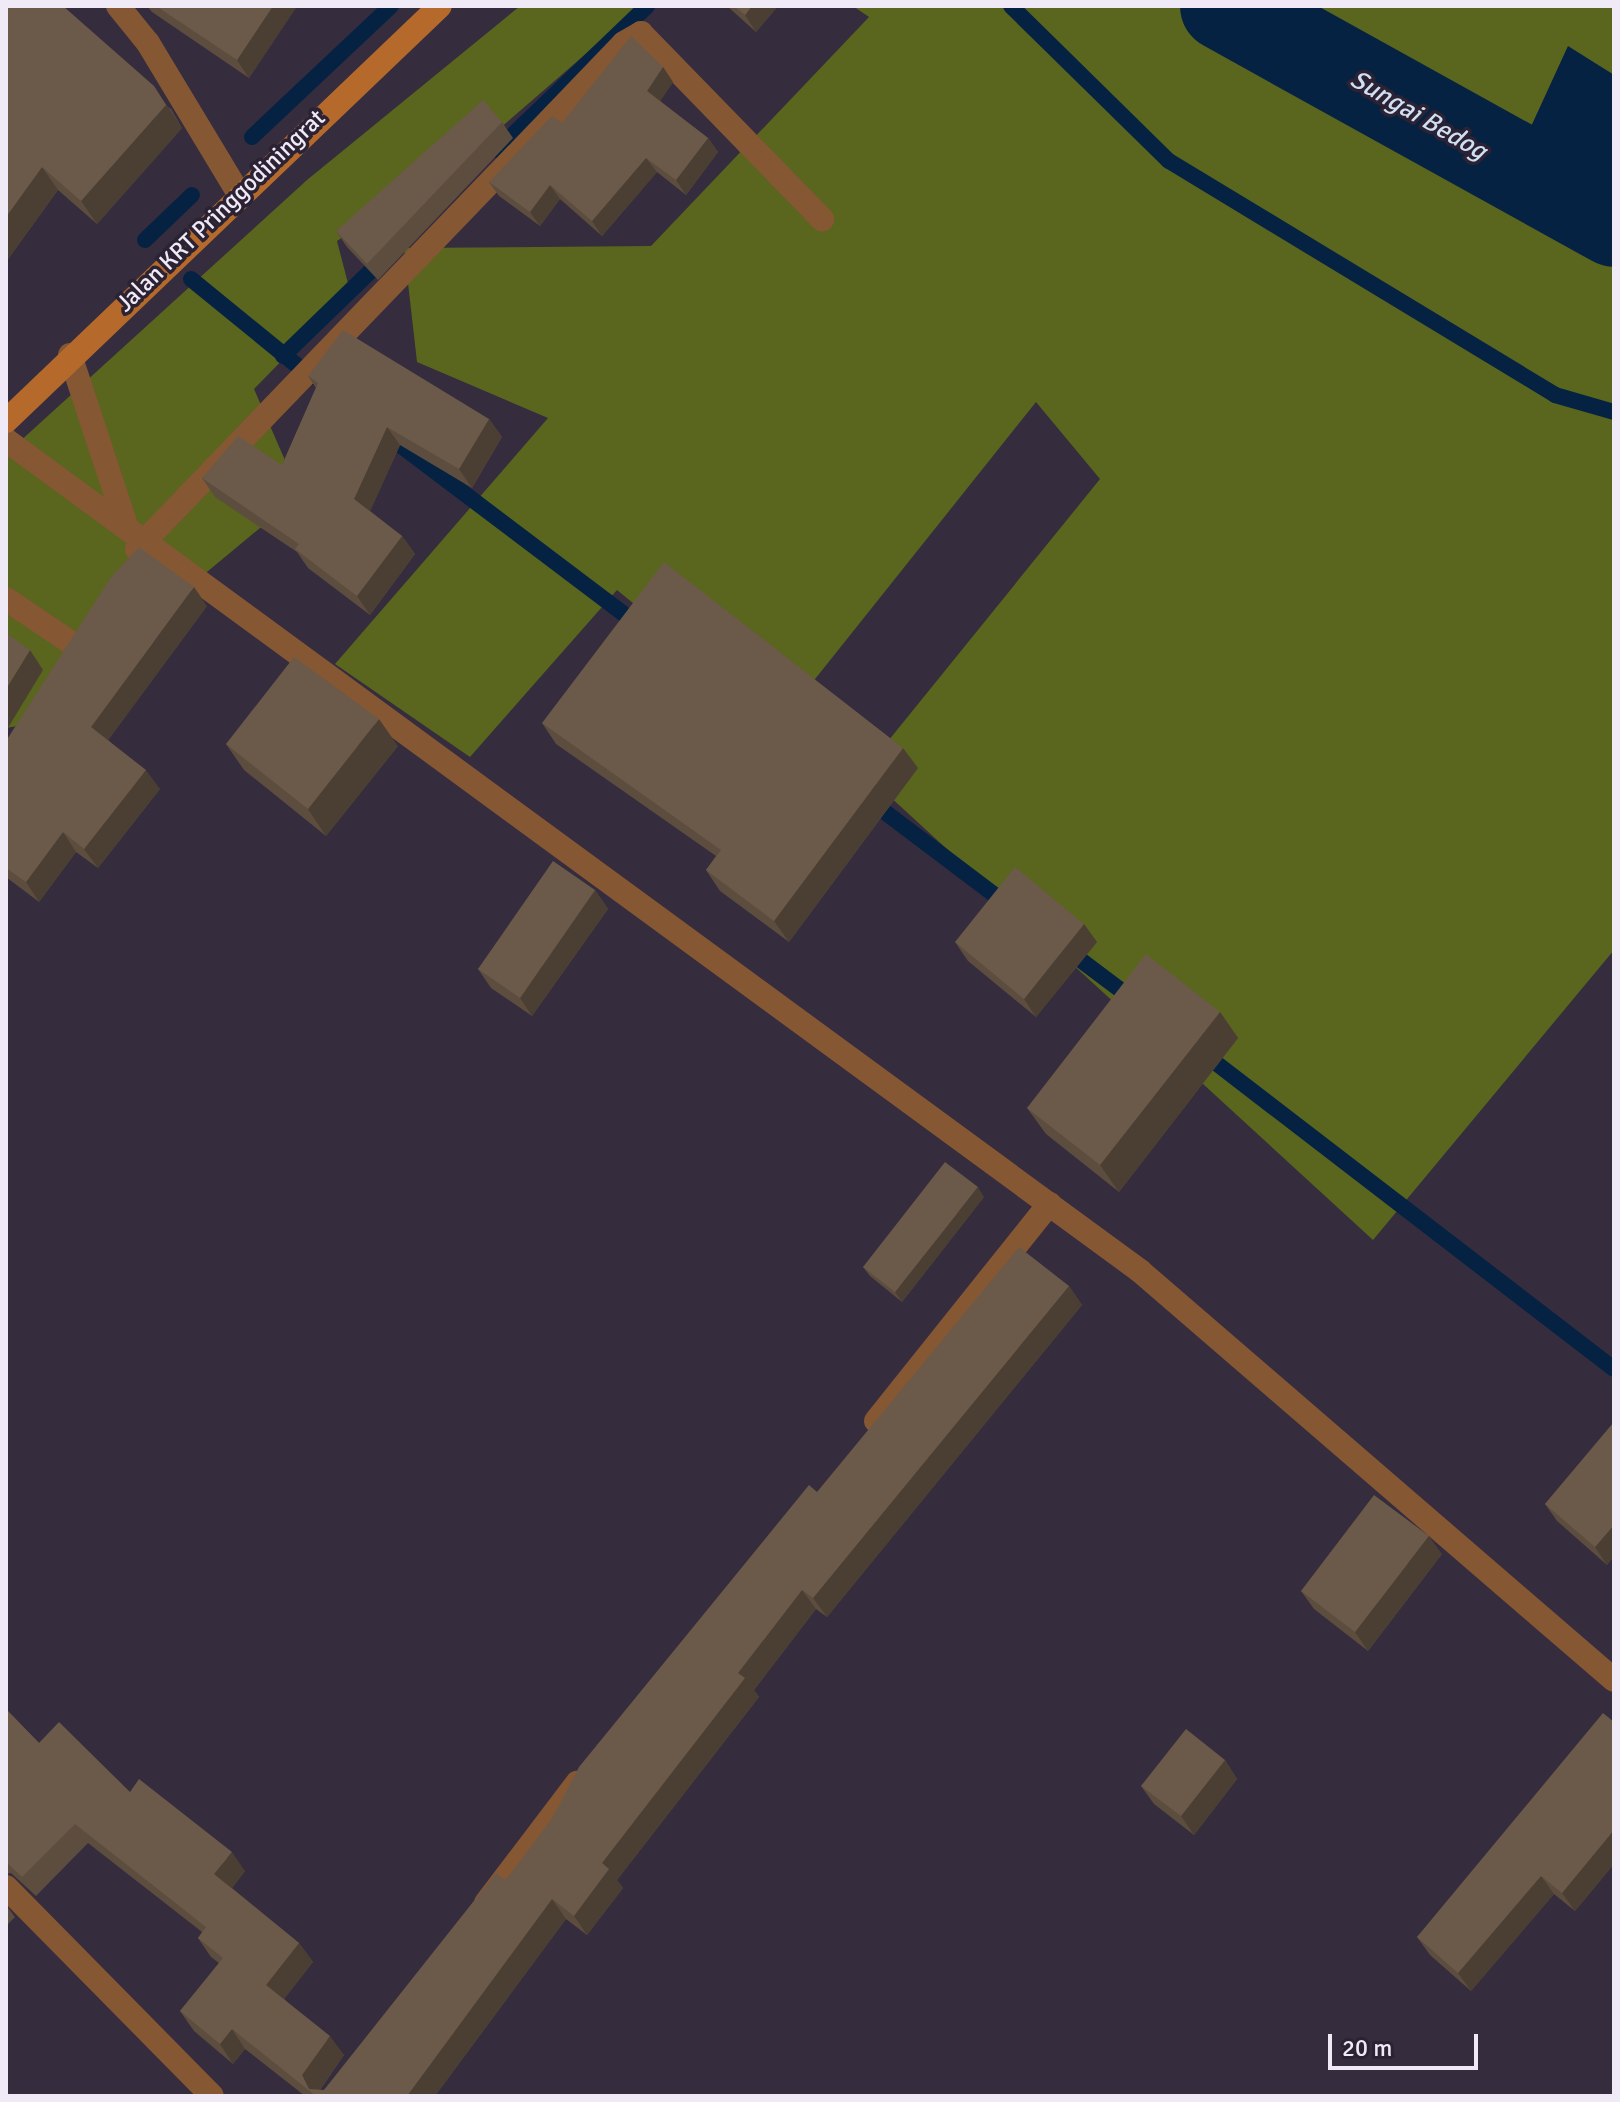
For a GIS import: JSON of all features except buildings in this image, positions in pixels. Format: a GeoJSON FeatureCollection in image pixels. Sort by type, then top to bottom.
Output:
{"type":"FeatureCollection","features":[{"type":"Feature","properties":{"kind":"main road","name":"Jalan KRT Pringgodiningrat"},"geometry":{"type":"LineString","coordinates":[[6,421],[238,192],[440,6]]}},
{"type":"Feature","properties":{"kind":"street"},"geometry":{"type":"LineString","coordinates":[[118,6],[148,43],[238,192]]}},
{"type":"Feature","properties":{"kind":"street"},"geometry":{"type":"LineString","coordinates":[[122,572],[145,536],[641,33],[822,219]]}},
{"type":"Feature","properties":{"kind":"street"},"geometry":{"type":"LineString","coordinates":[[70,355],[125,522]]}},
{"type":"Feature","properties":{"kind":"street"},"geometry":{"type":"LineString","coordinates":[[6,440],[145,536],[1140,1271],[1614,1680]]}},
{"type":"Feature","properties":{"kind":"street"},"geometry":{"type":"LineString","coordinates":[[6,599],[76,646]]}},
{"type":"Feature","properties":{"kind":"street"},"geometry":{"type":"LineString","coordinates":[[60,670],[91,621]]}},
{"type":"Feature","properties":{"kind":"street"},"geometry":{"type":"LineString","coordinates":[[862,1437],[1049,1204]]}},
{"type":"Feature","properties":{"kind":"street"},"geometry":{"type":"LineString","coordinates":[[468,1927],[590,1766]]}},
{"type":"Feature","properties":{"kind":"street"},"geometry":{"type":"LineString","coordinates":[[6,1887],[212,2096]]}},
{"type":"Feature","properties":{"kind":"green space"},"geometry":{"type":"Polygon","coordinates":[[[520,6],[641,6],[483,143],[337,241],[350,291],[254,389],[291,474],[272,518],[172,601],[81,715],[6,728],[6,454],[307,180],[520,6]]]}},
{"type":"Feature","properties":{"kind":"green space"},"geometry":{"type":"Polygon","coordinates":[[[853,6],[1614,6],[1614,75],[1568,47],[1502,190],[1614,243],[1614,950],[1373,1240],[863,772],[1100,479],[1036,402],[780,723],[617,590],[470,757],[335,664],[548,418],[417,362],[404,248],[651,246],[869,17],[853,6]]]}},
{"type":"Feature","properties":{"kind":"water"},"geometry":{"type":"Polygon","coordinates":[[[1568,46],[1614,75],[1614,243],[1502,190],[1568,46]]]}},
{"type":"Feature","properties":{"kind":"waterway"},"geometry":{"type":"LineString","coordinates":[[252,137],[391,6]]}},
{"type":"Feature","properties":{"kind":"waterway"},"geometry":{"type":"LineString","coordinates":[[497,150],[647,6]]}},
{"type":"Feature","properties":{"kind":"waterway"},"geometry":{"type":"LineString","coordinates":[[1011,6],[1169,161],[1555,395],[1614,412]]}},
{"type":"Feature","properties":{"kind":"waterway","name":"Sungai Bedog"},"geometry":{"type":"LineString","coordinates":[[1225,6],[1614,222]]}},
{"type":"Feature","properties":{"kind":"waterway"},"geometry":{"type":"LineString","coordinates":[[145,240],[192,195]]}},
{"type":"Feature","properties":{"kind":"waterway"},"geometry":{"type":"LineString","coordinates":[[283,356],[385,257]]}},
{"type":"Feature","properties":{"kind":"waterway"},"geometry":{"type":"LineString","coordinates":[[191,279],[311,377]]}},
{"type":"Feature","properties":{"kind":"waterway"},"geometry":{"type":"LineString","coordinates":[[387,435],[640,626]]}},
{"type":"Feature","properties":{"kind":"waterway"},"geometry":{"type":"LineString","coordinates":[[869,800],[1009,906]]}},
{"type":"Feature","properties":{"kind":"waterway"},"geometry":{"type":"LineString","coordinates":[[1066,949],[1134,1000]]}},
{"type":"Feature","properties":{"kind":"waterway"},"geometry":{"type":"LineString","coordinates":[[1203,1053],[1614,1369]]}}]}
